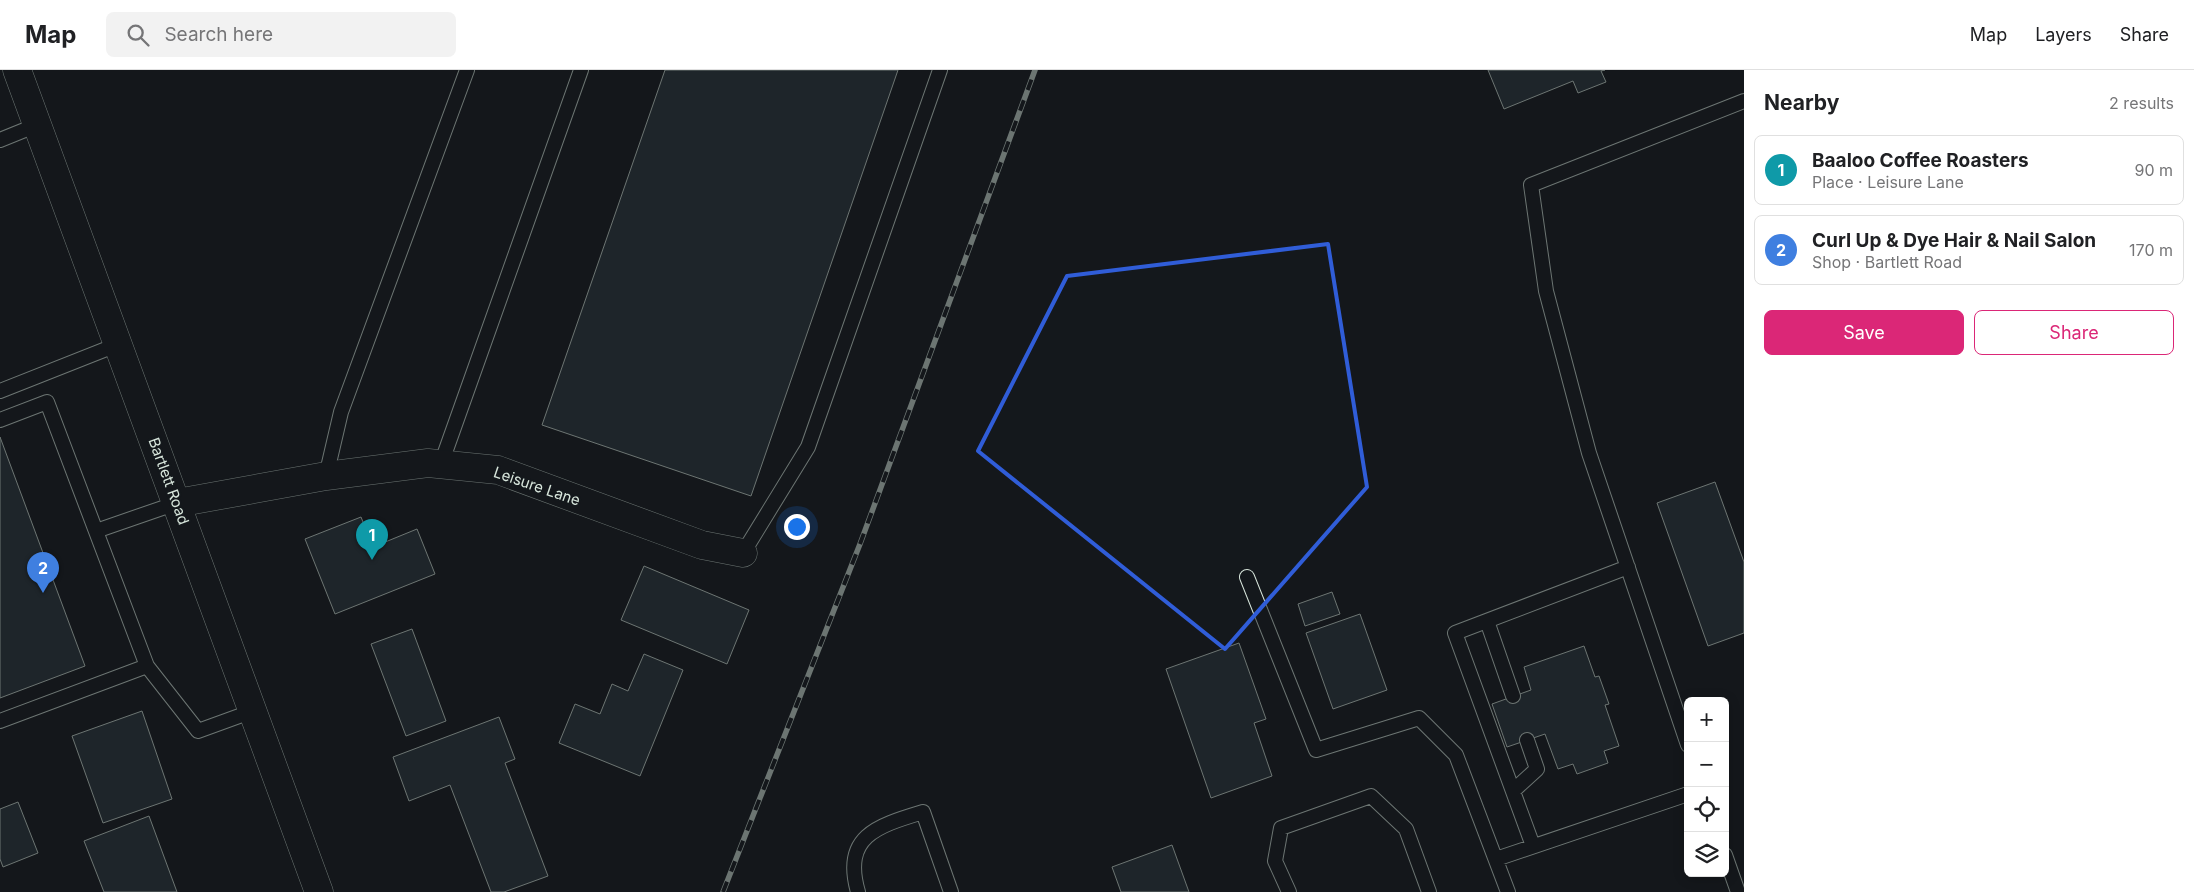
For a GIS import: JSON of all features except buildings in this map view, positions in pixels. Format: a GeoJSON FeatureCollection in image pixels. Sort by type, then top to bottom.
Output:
{"type":"FeatureCollection","features":[{"type":"Feature","properties":{"kind":"street","name":"Bartlett Road"},"geometry":{"type":"LineString","coordinates":[[17,70],[319,892]]}},
{"type":"Feature","properties":{"kind":"street","name":"Leisure Lane"},"geometry":{"type":"LineString","coordinates":[[177,503],[326,476],[428,463],[441,464],[498,470],[702,545],[743,553]]}},
{"type":"Feature","properties":{"kind":"lane"},"geometry":{"type":"LineString","coordinates":[[326,476],[341,412],[467,70]]}},
{"type":"Feature","properties":{"kind":"lane"},"geometry":{"type":"LineString","coordinates":[[441,464],[580,70]]}},
{"type":"Feature","properties":{"kind":"lane"},"geometry":{"type":"LineString","coordinates":[[743,553],[808,447],[940,70]]}},
{"type":"Feature","properties":{"kind":"lane"},"geometry":{"type":"LineString","coordinates":[[1687,742],[1589,453],[1546,291],[1531,184],[1744,101]]}},
{"type":"Feature","properties":{"kind":"lane"},"geometry":{"type":"LineString","coordinates":[[0,140],[37,125]]}},
{"type":"Feature","properties":{"kind":"lane"},"geometry":{"type":"LineString","coordinates":[[0,391],[119,344]]}},
{"type":"Feature","properties":{"kind":"lane"},"geometry":{"type":"LineString","coordinates":[[0,420],[47,402],[147,666],[198,731],[253,711]]}},
{"type":"Feature","properties":{"kind":"lane"},"geometry":{"type":"LineString","coordinates":[[96,531],[177,503]]}},
{"type":"Feature","properties":{"kind":"lane"},"geometry":{"type":"LineString","coordinates":[[1533,846],[1455,633],[1628,567]]}},
{"type":"Feature","properties":{"kind":"lane"},"geometry":{"type":"LineString","coordinates":[[1247,577],[1316,750],[1419,718],[1456,755],[1508,892]]}},
{"type":"Feature","properties":{"kind":"lane"},"geometry":{"type":"LineString","coordinates":[[1487,621],[1513,696]]}},
{"type":"Feature","properties":{"kind":"lane"},"geometry":{"type":"LineString","coordinates":[[0,721],[147,666]]}},
{"type":"Feature","properties":{"kind":"lane"},"geometry":{"type":"LineString","coordinates":[[1513,791],[1537,769],[1527,740]]}},
{"type":"Feature","properties":{"kind":"lane"},"geometry":{"type":"LineString","coordinates":[[1496,859],[1684,795]]}},
{"type":"Feature","properties":{"kind":"lane"},"geometry":{"type":"LineString","coordinates":[[1289,892],[1276,861],[1281,828],[1371,796],[1406,829],[1428,892]]}},
{"type":"Feature","properties":{"kind":"lane"},"geometry":{"type":"LineString","coordinates":[[858,892],[853,870],[854,853],[868,835],[892,822],[923,812],[951,892]]}},
{"type":"Feature","properties":{"kind":"lane"},"geometry":{"type":"LineString","coordinates":[[1729,866],[1738,892]]}},
{"type":"Feature","properties":{"kind":"highlighted area"},"geometry":{"type":"Polygon","coordinates":[[[1328,244],[1367,487],[1225,649],[978,451],[1067,276],[1328,244]]]}},
{"type":"Feature","properties":{"kind":"railway"},"geometry":{"type":"LineString","coordinates":[[723,892],[860,544],[1035,70]]}},
{"type":"Feature","properties":{"kind":"place","name":"Baaloo Coffee Roasters"},"geometry":{"type":"Point","coordinates":[372,560]}},
{"type":"Feature","properties":{"kind":"place","name":"Curl Up & Dye Hair & Nail Salon"},"geometry":{"type":"Point","coordinates":[43,593]}}]}
